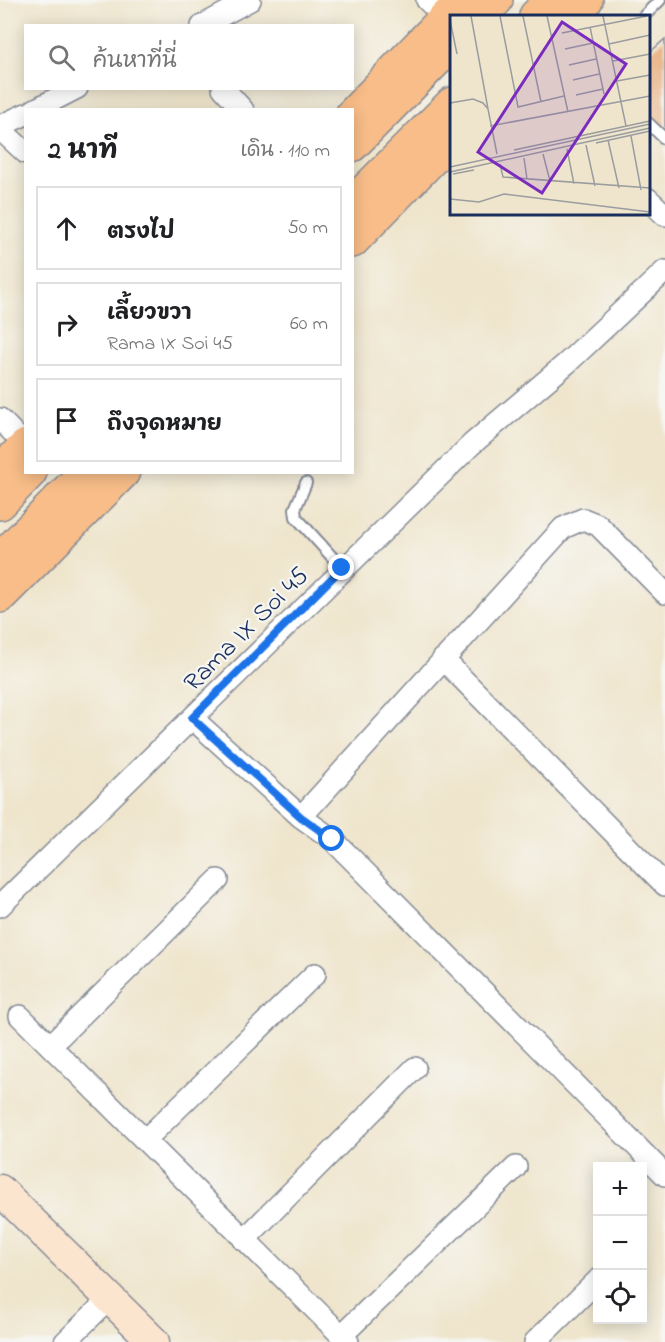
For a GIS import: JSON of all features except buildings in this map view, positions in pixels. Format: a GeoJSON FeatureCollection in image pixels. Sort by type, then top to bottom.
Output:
{"type":"FeatureCollection","features":[{"type":"Feature","properties":{"kind":"main road"},"geometry":{"type":"LineString","coordinates":[[480,15],[496,0]]}},
{"type":"Feature","properties":{"kind":"main road"},"geometry":{"type":"LineString","coordinates":[[537,15],[552,0]]}},
{"type":"Feature","properties":{"kind":"main road"},"geometry":{"type":"LineString","coordinates":[[571,15],[586,0]]}},
{"type":"Feature","properties":{"kind":"main road"},"geometry":{"type":"LineString","coordinates":[[354,113],[447,16]]}},
{"type":"Feature","properties":{"kind":"main road"},"geometry":{"type":"LineString","coordinates":[[354,142],[447,16]]}},
{"type":"Feature","properties":{"kind":"main road"},"geometry":{"type":"LineString","coordinates":[[354,202],[450,106]]}},
{"type":"Feature","properties":{"kind":"main road"},"geometry":{"type":"LineString","coordinates":[[354,239],[450,140]]}},
{"type":"Feature","properties":{"kind":"main road"},"geometry":{"type":"LineString","coordinates":[[0,471],[24,448]]}},
{"type":"Feature","properties":{"kind":"main road"},"geometry":{"type":"LineString","coordinates":[[0,503],[28,474]]}},
{"type":"Feature","properties":{"kind":"main road"},"geometry":{"type":"LineString","coordinates":[[0,560],[84,474]]}},
{"type":"Feature","properties":{"kind":"main road"},"geometry":{"type":"LineString","coordinates":[[0,596],[121,474]]}},
{"type":"Feature","properties":{"kind":"street"},"geometry":{"type":"LineString","coordinates":[[206,24],[250,0]]}},
{"type":"Feature","properties":{"kind":"street"},"geometry":{"type":"LineString","coordinates":[[38,108],[73,90]]}},
{"type":"Feature","properties":{"kind":"street"},"geometry":{"type":"LineString","coordinates":[[226,90],[241,108]]}},
{"type":"Feature","properties":{"kind":"street"},"geometry":{"type":"LineString","coordinates":[[24,115],[0,128],[24,151]]}},
{"type":"Feature","properties":{"kind":"street"},"geometry":{"type":"LineString","coordinates":[[650,201],[665,216]]}},
{"type":"Feature","properties":{"kind":"street","name":"Rama IX Soi 45"},"geometry":{"type":"LineString","coordinates":[[0,906],[342,568],[472,444],[567,363],[665,272]]}},
{"type":"Feature","properties":{"kind":"street"},"geometry":{"type":"LineString","coordinates":[[0,420],[24,444]]}},
{"type":"Feature","properties":{"kind":"street"},"geometry":{"type":"LineString","coordinates":[[301,817],[563,528],[583,519],[598,525],[665,593]]}},
{"type":"Feature","properties":{"kind":"street"},"geometry":{"type":"LineString","coordinates":[[443,659],[665,885]]}},
{"type":"Feature","properties":{"kind":"street"},"geometry":{"type":"LineString","coordinates":[[192,718],[301,817],[332,839],[665,1175]]}},
{"type":"Feature","properties":{"kind":"street"},"geometry":{"type":"LineString","coordinates":[[51,1046],[218,880]]}},
{"type":"Feature","properties":{"kind":"street"},"geometry":{"type":"LineString","coordinates":[[146,1139],[315,974]]}},
{"type":"Feature","properties":{"kind":"street"},"geometry":{"type":"LineString","coordinates":[[20,1016],[345,1339],[516,1167]]}},
{"type":"Feature","properties":{"kind":"street"},"geometry":{"type":"LineString","coordinates":[[244,1240],[415,1068]]}},
{"type":"Feature","properties":{"kind":"street"},"geometry":{"type":"LineString","coordinates":[[0,1190],[154,1342]]}},
{"type":"Feature","properties":{"kind":"street"},"geometry":{"type":"LineString","coordinates":[[535,1342],[593,1284]]}},
{"type":"Feature","properties":{"kind":"street"},"geometry":{"type":"LineString","coordinates":[[65,1342],[110,1298]]}},
{"type":"Feature","properties":{"kind":"lane"},"geometry":{"type":"LineString","coordinates":[[645,15],[660,0]]}},
{"type":"Feature","properties":{"kind":"lane"},"geometry":{"type":"LineString","coordinates":[[650,125],[665,140]]}},
{"type":"Feature","properties":{"kind":"lane"},"geometry":{"type":"LineString","coordinates":[[306,483],[295,509],[296,517],[342,568]]}},
{"type":"Feature","properties":{"kind":"route"},"geometry":{"type":"LineString","coordinates":[[332,839],[301,817],[192,718],[342,568]]}}]}
